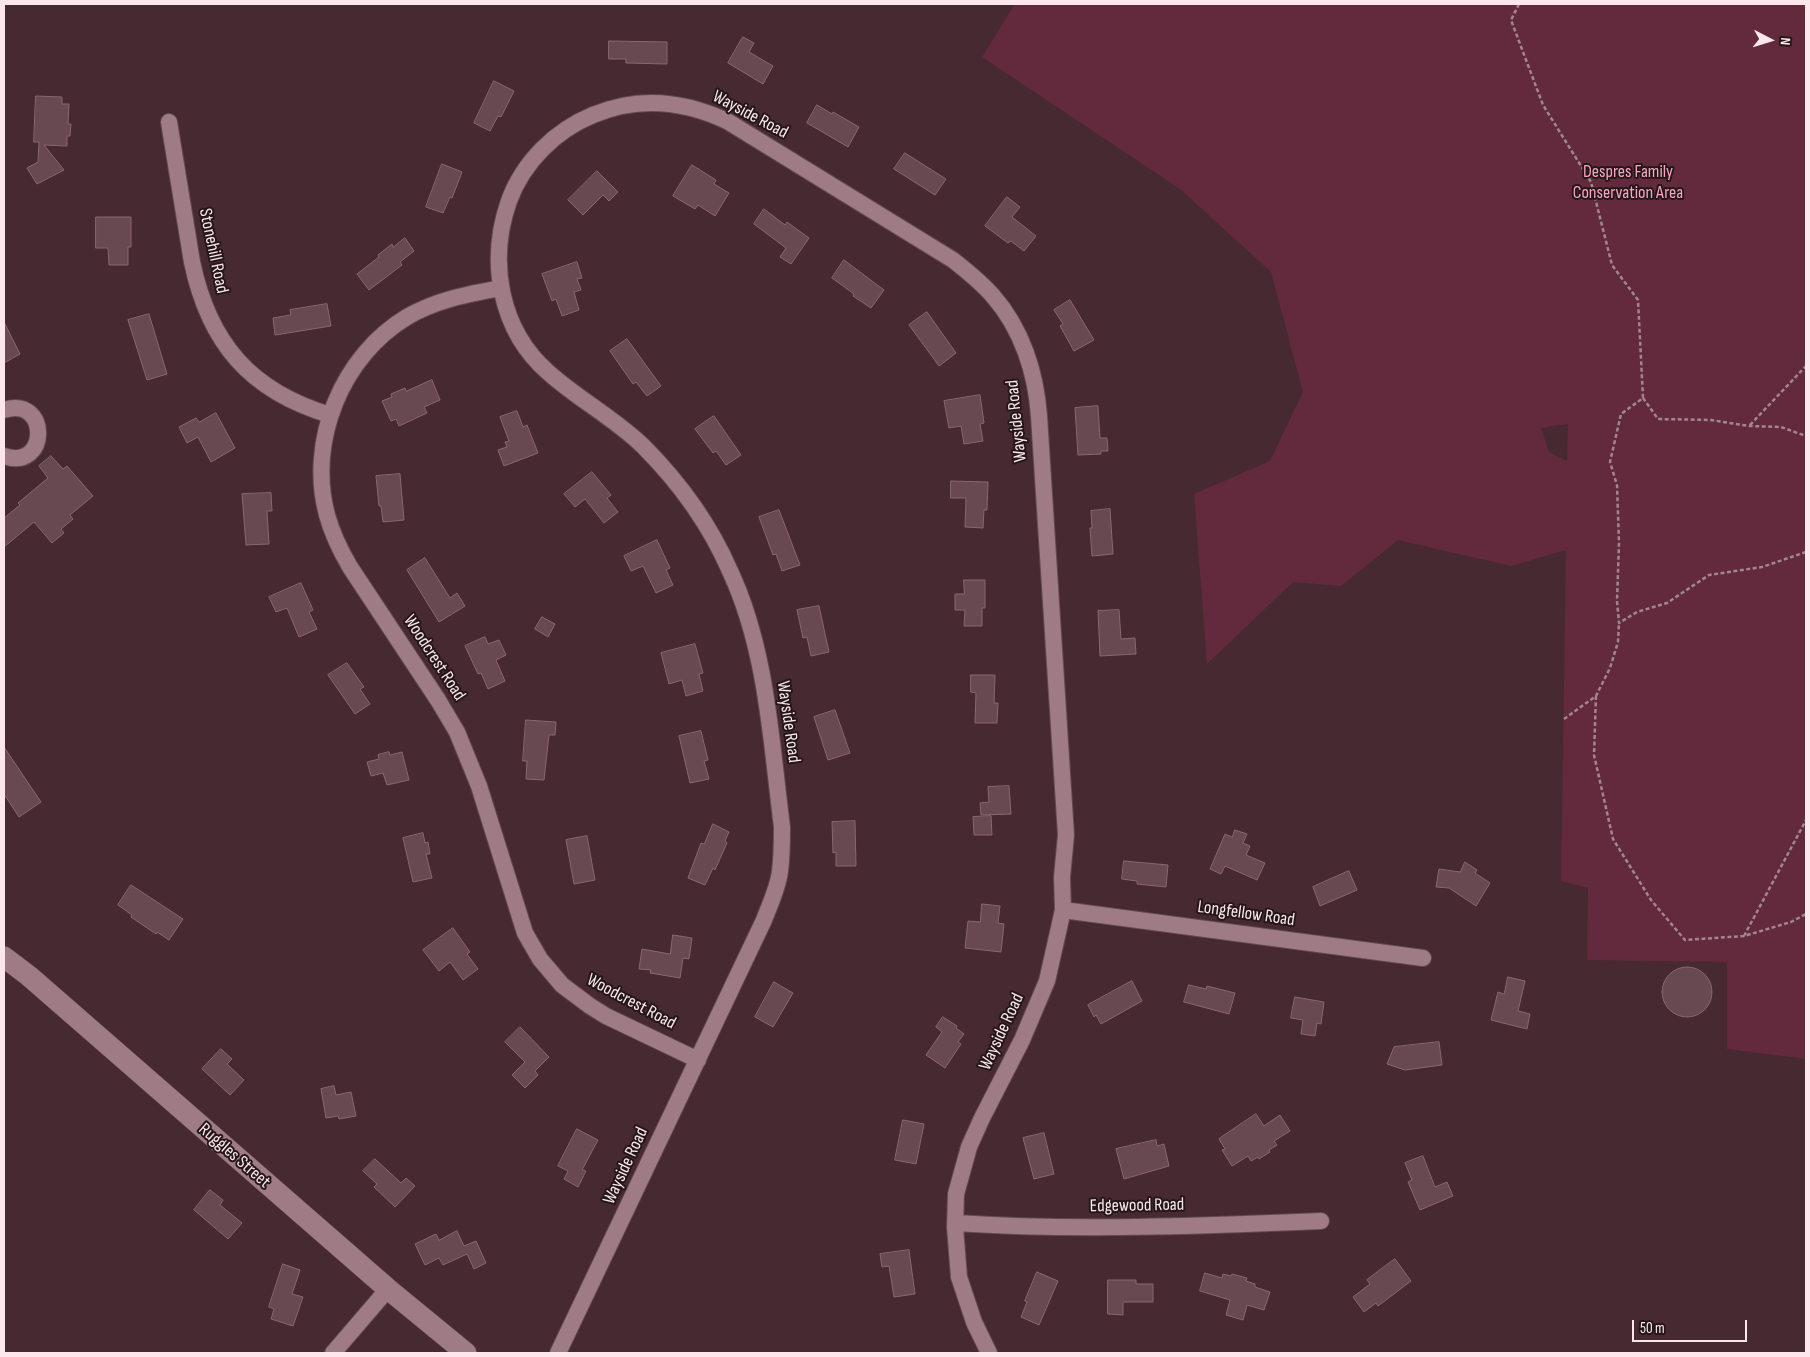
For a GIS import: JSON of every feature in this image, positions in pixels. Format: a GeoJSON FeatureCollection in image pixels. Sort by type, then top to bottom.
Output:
{"type":"FeatureCollection","features":[{"type":"Feature","properties":{"kind":"street","name":"Wayside Road"},"geometry":{"type":"LineString","coordinates":[[558,1353],[764,920],[780,872],[782,827],[762,676],[755,643],[732,573],[717,543],[682,491],[641,444],[614,421],[563,385],[537,361],[520,338],[510,319],[501,288],[498,256],[499,235],[504,214],[511,194],[534,158],[548,143],[584,119],[603,110],[645,103],[687,106],[708,112],[727,121],[953,260],[994,297],[1009,318],[1031,365],[1037,391],[1066,835],[1062,877],[1063,910],[1047,981],[1022,1040],[969,1147],[956,1194],[955,1223],[959,1277],[974,1322],[989,1353]]}},
{"type":"Feature","properties":{"kind":"street","name":"Stonehill Road"},"geometry":{"type":"LineString","coordinates":[[169,122],[196,282],[213,325],[231,353],[258,380],[289,400],[330,415]]}},
{"type":"Feature","properties":{"kind":"street","name":"Woodcrest Road"},"geometry":{"type":"LineString","coordinates":[[501,288],[447,300],[423,308],[393,326],[356,365],[338,394],[324,437],[322,476],[327,514],[340,550],[350,567],[457,732],[473,768],[520,916],[531,946],[540,960],[562,985],[590,1006],[606,1016],[698,1060]]}},
{"type":"Feature","properties":{"kind":"street"},"geometry":{"type":"LineString","coordinates":[[4,410],[14,408],[29,413],[33,416],[38,426],[39,436],[35,447],[27,455],[17,458],[4,456]]}},
{"type":"Feature","properties":{"kind":"street","name":"Longfellow Road"},"geometry":{"type":"LineString","coordinates":[[1063,910],[1423,958]]}},
{"type":"Feature","properties":{"kind":"street","name":"Ruggles Street"},"geometry":{"type":"LineString","coordinates":[[4,957],[29,976],[388,1289],[466,1353]]}},
{"type":"Feature","properties":{"kind":"street","name":"Edgewood Road"},"geometry":{"type":"LineString","coordinates":[[955,1223],[1003,1226],[1123,1227],[1320,1221]]}},
{"type":"Feature","properties":{"kind":"street"},"geometry":{"type":"LineString","coordinates":[[333,1353],[388,1289]]}},
{"type":"Feature","properties":{"kind":"path"},"geometry":{"type":"LineString","coordinates":[[1519,4],[1511,20],[1543,105],[1591,182],[1612,266],[1638,300],[1642,398],[1658,420],[1711,420],[1749,426],[1781,427],[1806,436]]}},
{"type":"Feature","properties":{"kind":"path"},"geometry":{"type":"LineString","coordinates":[[1749,426],[1806,366]]}},
{"type":"Feature","properties":{"kind":"path"},"geometry":{"type":"LineString","coordinates":[[1642,398],[1621,414],[1610,462],[1617,485],[1619,543],[1618,642],[1610,668],[1596,696],[1594,755],[1613,839],[1651,900],[1685,940],[1744,936],[1790,922],[1806,914]]}},
{"type":"Feature","properties":{"kind":"path"},"geometry":{"type":"LineString","coordinates":[[1619,623],[1637,612],[1667,603],[1709,575],[1762,567],[1806,552]]}},
{"type":"Feature","properties":{"kind":"path"},"geometry":{"type":"LineString","coordinates":[[1564,718],[1596,696]]}},
{"type":"Feature","properties":{"kind":"path"},"geometry":{"type":"LineString","coordinates":[[1744,936],[1806,820]]}},
{"type":"Feature","properties":{"kind":"green space","name":"Despres Family Conservation Area"},"geometry":{"type":"Polygon","coordinates":[[[1015,4],[1806,4],[1806,1059],[1727,1049],[1727,962],[1587,960],[1588,888],[1561,881],[1566,550],[1511,566],[1398,540],[1341,586],[1293,582],[1207,664],[1194,494],[1270,461],[1303,392],[1271,272],[1180,189],[982,57],[1015,4]],[[1568,424],[1541,428],[1549,452],[1567,461],[1568,424]]]}},
{"type":"Feature","properties":{"kind":"building"},"geometry":{"type":"Polygon","coordinates":[[[743,37],[754,43],[749,52],[773,66],[763,84],[728,63],[743,37]]]}},
{"type":"Feature","properties":{"kind":"building"},"geometry":{"type":"Polygon","coordinates":[[[609,41],[667,42],[667,64],[626,63],[626,59],[609,59],[609,41]]]}},
{"type":"Feature","properties":{"kind":"building"},"geometry":{"type":"Polygon","coordinates":[[[494,81],[514,91],[501,117],[498,116],[490,131],[474,123],[494,81]]]}},
{"type":"Feature","properties":{"kind":"building"},"geometry":{"type":"Polygon","coordinates":[[[36,96],[62,97],[62,104],[69,104],[68,124],[71,124],[70,136],[67,136],[67,146],[44,145],[64,170],[37,184],[27,168],[38,162],[39,142],[34,142],[36,96]]]}},
{"type":"Feature","properties":{"kind":"building"},"geometry":{"type":"Polygon","coordinates":[[[817,105],[859,127],[848,147],[807,123],[817,105]]]}},
{"type":"Feature","properties":{"kind":"building"},"geometry":{"type":"Polygon","coordinates":[[[905,153],[946,179],[935,195],[894,169],[905,153]]]}},
{"type":"Feature","properties":{"kind":"building"},"geometry":{"type":"Polygon","coordinates":[[[442,164],[462,172],[452,198],[450,197],[443,213],[426,207],[442,164]]]}},
{"type":"Feature","properties":{"kind":"building"},"geometry":{"type":"Polygon","coordinates":[[[692,165],[716,180],[714,184],[729,193],[715,216],[698,205],[695,209],[673,196],[692,165]]]}},
{"type":"Feature","properties":{"kind":"building"},"geometry":{"type":"Polygon","coordinates":[[[597,171],[618,192],[609,201],[603,195],[583,215],[568,200],[597,171]]]}},
{"type":"Feature","properties":{"kind":"building"},"geometry":{"type":"Polygon","coordinates":[[[1007,197],[1020,207],[1012,217],[1036,236],[1024,251],[1011,241],[1008,243],[985,226],[1007,197]]]}},
{"type":"Feature","properties":{"kind":"building"},"geometry":{"type":"Polygon","coordinates":[[[764,209],[785,225],[787,222],[809,238],[791,264],[780,257],[786,248],[754,224],[764,209]]]}},
{"type":"Feature","properties":{"kind":"building"},"geometry":{"type":"Polygon","coordinates":[[[96,217],[131,217],[131,247],[128,247],[128,265],[109,265],[108,248],[96,248],[96,217]]]}},
{"type":"Feature","properties":{"kind":"building"},"geometry":{"type":"Polygon","coordinates":[[[405,238],[414,251],[400,262],[402,265],[369,290],[357,274],[392,244],[393,247],[405,238]]]}},
{"type":"Feature","properties":{"kind":"building"},"geometry":{"type":"Polygon","coordinates":[[[844,260],[884,290],[871,308],[832,278],[844,260]]]}},
{"type":"Feature","properties":{"kind":"building"},"geometry":{"type":"Polygon","coordinates":[[[577,262],[582,278],[577,279],[581,290],[574,292],[579,310],[562,316],[556,299],[552,301],[542,274],[577,262]]]}},
{"type":"Feature","properties":{"kind":"building"},"geometry":{"type":"Polygon","coordinates":[[[1070,300],[1094,340],[1074,351],[1060,326],[1063,324],[1054,310],[1070,300]]]}},
{"type":"Feature","properties":{"kind":"building"},"geometry":{"type":"Polygon","coordinates":[[[327,304],[331,326],[275,335],[273,318],[291,315],[290,310],[327,304]]]}},
{"type":"Feature","properties":{"kind":"building"},"geometry":{"type":"Polygon","coordinates":[[[927,312],[956,353],[939,366],[909,325],[927,312]]]}},
{"type":"Feature","properties":{"kind":"building"},"geometry":{"type":"Polygon","coordinates":[[[149,314],[167,374],[147,380],[128,320],[149,314]]]}},
{"type":"Feature","properties":{"kind":"building"},"geometry":{"type":"Polygon","coordinates":[[[4,322],[20,354],[4,363],[4,322]]]}},
{"type":"Feature","properties":{"kind":"building"},"geometry":{"type":"Polygon","coordinates":[[[627,339],[661,386],[647,396],[636,382],[633,384],[610,351],[627,339]]]}},
{"type":"Feature","properties":{"kind":"building"},"geometry":{"type":"Polygon","coordinates":[[[432,380],[440,400],[424,407],[427,413],[399,426],[396,419],[391,421],[382,401],[392,397],[391,394],[405,388],[406,391],[432,380]]]}},
{"type":"Feature","properties":{"kind":"building"},"geometry":{"type":"Polygon","coordinates":[[[980,395],[984,423],[980,424],[983,441],[964,444],[961,426],[949,428],[944,401],[980,395]]]}},
{"type":"Feature","properties":{"kind":"building"},"geometry":{"type":"Polygon","coordinates":[[[1098,406],[1100,438],[1107,438],[1108,451],[1101,451],[1101,454],[1078,455],[1075,408],[1098,406]]]}},
{"type":"Feature","properties":{"kind":"building"},"geometry":{"type":"Polygon","coordinates":[[[517,411],[523,427],[527,425],[538,453],[504,466],[498,450],[507,447],[505,442],[509,441],[500,417],[517,411]]]}},
{"type":"Feature","properties":{"kind":"building"},"geometry":{"type":"Polygon","coordinates":[[[216,413],[235,448],[211,462],[198,437],[187,443],[179,427],[196,418],[199,422],[216,413]]]}},
{"type":"Feature","properties":{"kind":"building"},"geometry":{"type":"Polygon","coordinates":[[[714,416],[741,455],[726,465],[716,451],[713,453],[695,429],[714,416]]]}},
{"type":"Feature","properties":{"kind":"building"},"geometry":{"type":"Polygon","coordinates":[[[51,456],[63,469],[67,466],[93,496],[70,515],[73,519],[61,529],[64,533],[52,543],[34,522],[4,547],[4,518],[20,505],[18,503],[48,478],[39,466],[51,456]]]}},
{"type":"Feature","properties":{"kind":"building"},"geometry":{"type":"Polygon","coordinates":[[[592,472],[611,495],[607,498],[618,512],[604,523],[585,499],[575,507],[564,494],[592,472]]]}},
{"type":"Feature","properties":{"kind":"building"},"geometry":{"type":"Polygon","coordinates":[[[400,474],[404,520],[383,522],[381,506],[379,506],[376,476],[400,474]]]}},
{"type":"Feature","properties":{"kind":"building"},"geometry":{"type":"Polygon","coordinates":[[[951,481],[988,482],[987,510],[984,510],[983,528],[965,527],[966,498],[951,498],[951,481]]]}},
{"type":"Feature","properties":{"kind":"building"},"geometry":{"type":"Polygon","coordinates":[[[271,493],[272,511],[267,511],[269,544],[246,545],[242,494],[271,493]]]}},
{"type":"Feature","properties":{"kind":"building"},"geometry":{"type":"Polygon","coordinates":[[[1110,509],[1113,554],[1092,556],[1091,511],[1110,509]]]}},
{"type":"Feature","properties":{"kind":"building"},"geometry":{"type":"Polygon","coordinates":[[[779,510],[800,565],[782,571],[776,554],[773,555],[759,517],[779,510]]]}},
{"type":"Feature","properties":{"kind":"building"},"geometry":{"type":"Polygon","coordinates":[[[657,540],[670,568],[666,570],[673,585],[656,593],[643,566],[631,571],[624,556],[657,540]]]}},
{"type":"Feature","properties":{"kind":"building"},"geometry":{"type":"Polygon","coordinates":[[[425,558],[450,598],[457,593],[465,606],[439,622],[407,570],[425,558]]]}},
{"type":"Feature","properties":{"kind":"building"},"geometry":{"type":"Polygon","coordinates":[[[964,580],[985,580],[985,608],[982,608],[982,626],[964,626],[965,610],[955,610],[955,594],[964,594],[964,580]]]}},
{"type":"Feature","properties":{"kind":"building"},"geometry":{"type":"Polygon","coordinates":[[[301,583],[313,610],[309,612],[317,629],[299,637],[287,608],[276,612],[269,597],[301,583]]]}},
{"type":"Feature","properties":{"kind":"building"},"geometry":{"type":"Polygon","coordinates":[[[819,606],[829,652],[811,656],[807,637],[803,638],[797,610],[819,606]]]}},
{"type":"Feature","properties":{"kind":"building"},"geometry":{"type":"Polygon","coordinates":[[[1119,610],[1121,639],[1135,638],[1136,654],[1100,656],[1098,611],[1119,610]]]}},
{"type":"Feature","properties":{"kind":"building"},"geometry":{"type":"Polygon","coordinates":[[[542,617],[555,624],[548,637],[535,629],[542,617]]]}},
{"type":"Feature","properties":{"kind":"building"},"geometry":{"type":"Polygon","coordinates":[[[485,637],[488,644],[499,640],[506,655],[496,660],[505,681],[488,689],[481,673],[478,674],[465,646],[485,637]]]}},
{"type":"Feature","properties":{"kind":"building"},"geometry":{"type":"Polygon","coordinates":[[[695,644],[703,673],[699,674],[703,691],[686,696],[682,680],[669,684],[661,653],[695,644]]]}},
{"type":"Feature","properties":{"kind":"building"},"geometry":{"type":"Polygon","coordinates":[[[347,663],[364,687],[360,689],[370,704],[355,714],[328,675],[347,663]]]}},
{"type":"Feature","properties":{"kind":"building"},"geometry":{"type":"Polygon","coordinates":[[[971,675],[995,675],[994,703],[998,703],[997,723],[975,723],[976,693],[971,692],[971,675]]]}},
{"type":"Feature","properties":{"kind":"building"},"geometry":{"type":"Polygon","coordinates":[[[835,710],[850,753],[828,760],[814,717],[835,710]]]}},
{"type":"Feature","properties":{"kind":"building"},"geometry":{"type":"Polygon","coordinates":[[[526,720],[556,722],[555,735],[549,735],[544,780],[526,779],[527,761],[523,761],[526,720]]]}},
{"type":"Feature","properties":{"kind":"building"},"geometry":{"type":"Polygon","coordinates":[[[701,731],[708,760],[704,761],[709,779],[690,783],[679,736],[701,731]]]}},
{"type":"Feature","properties":{"kind":"building"},"geometry":{"type":"Polygon","coordinates":[[[4,747],[41,802],[19,817],[4,794],[4,747]]]}},
{"type":"Feature","properties":{"kind":"building"},"geometry":{"type":"Polygon","coordinates":[[[389,752],[390,755],[402,752],[409,780],[387,785],[383,773],[371,776],[367,762],[379,759],[378,755],[389,752]]]}},
{"type":"Feature","properties":{"kind":"building"},"geometry":{"type":"Polygon","coordinates":[[[1009,786],[1011,814],[981,815],[980,803],[989,802],[988,787],[1009,786]]]}},
{"type":"Feature","properties":{"kind":"building"},"geometry":{"type":"Polygon","coordinates":[[[991,816],[992,835],[974,835],[973,817],[991,816]]]}},
{"type":"Feature","properties":{"kind":"building"},"geometry":{"type":"Polygon","coordinates":[[[855,821],[856,866],[836,866],[836,852],[833,853],[832,822],[855,821]]]}},
{"type":"Feature","properties":{"kind":"building"},"geometry":{"type":"Polygon","coordinates":[[[713,824],[729,832],[725,841],[727,843],[715,870],[713,868],[705,885],[688,878],[701,843],[704,844],[713,824]]]}},
{"type":"Feature","properties":{"kind":"building"},"geometry":{"type":"Polygon","coordinates":[[[1235,830],[1247,834],[1243,843],[1250,846],[1246,855],[1265,863],[1257,880],[1225,866],[1221,874],[1210,869],[1225,834],[1232,837],[1235,830]]]}},
{"type":"Feature","properties":{"kind":"building"},"geometry":{"type":"Polygon","coordinates":[[[423,833],[425,843],[428,842],[430,854],[426,854],[432,878],[413,882],[403,838],[423,833]]]}},
{"type":"Feature","properties":{"kind":"building"},"geometry":{"type":"Polygon","coordinates":[[[587,836],[595,880],[574,884],[566,840],[587,836]]]}},
{"type":"Feature","properties":{"kind":"building"},"geometry":{"type":"Polygon","coordinates":[[[1124,861],[1168,865],[1166,887],[1137,884],[1137,881],[1122,879],[1124,861]]]}},
{"type":"Feature","properties":{"kind":"building"},"geometry":{"type":"Polygon","coordinates":[[[1465,862],[1477,870],[1475,873],[1490,883],[1476,906],[1449,888],[1436,887],[1439,869],[1460,872],[1465,862]]]}},
{"type":"Feature","properties":{"kind":"building"},"geometry":{"type":"Polygon","coordinates":[[[1349,871],[1357,890],[1320,906],[1313,887],[1349,871]]]}},
{"type":"Feature","properties":{"kind":"building"},"geometry":{"type":"Polygon","coordinates":[[[131,885],[183,919],[169,940],[157,932],[156,934],[131,917],[132,915],[118,905],[131,885]]]}},
{"type":"Feature","properties":{"kind":"building"},"geometry":{"type":"Polygon","coordinates":[[[982,904],[1000,906],[998,923],[1004,924],[1001,952],[965,948],[968,921],[980,922],[982,904]]]}},
{"type":"Feature","properties":{"kind":"building"},"geometry":{"type":"Polygon","coordinates":[[[453,928],[470,952],[467,954],[478,969],[463,980],[450,962],[439,971],[423,950],[453,928]]]}},
{"type":"Feature","properties":{"kind":"building"},"geometry":{"type":"Polygon","coordinates":[[[673,935],[692,938],[689,959],[683,958],[680,978],[650,973],[651,970],[639,969],[642,949],[670,954],[673,935]]]}},
{"type":"Feature","properties":{"kind":"building"},"geometry":{"type":"Polygon","coordinates":[[[1692,967],[1705,974],[1711,982],[1711,1002],[1705,1010],[1697,1016],[1682,1017],[1669,1010],[1663,1002],[1662,987],[1669,974],[1677,968],[1692,967]]]}},
{"type":"Feature","properties":{"kind":"building"},"geometry":{"type":"Polygon","coordinates":[[[1508,977],[1525,981],[1518,1011],[1530,1014],[1527,1029],[1491,1020],[1498,992],[1504,994],[1508,977]]]}},
{"type":"Feature","properties":{"kind":"building"},"geometry":{"type":"Polygon","coordinates":[[[1132,981],[1142,1001],[1101,1024],[1096,1015],[1094,1017],[1088,1005],[1132,981]]]}},
{"type":"Feature","properties":{"kind":"building"},"geometry":{"type":"Polygon","coordinates":[[[774,982],[793,993],[773,1027],[755,1017],[774,982]]]}},
{"type":"Feature","properties":{"kind":"building"},"geometry":{"type":"Polygon","coordinates":[[[1189,985],[1206,989],[1207,986],[1235,993],[1229,1014],[1184,1002],[1189,985]]]}},
{"type":"Feature","properties":{"kind":"building"},"geometry":{"type":"Polygon","coordinates":[[[1295,997],[1324,1002],[1321,1024],[1317,1023],[1315,1036],[1301,1034],[1303,1020],[1291,1018],[1295,997]]]}},
{"type":"Feature","properties":{"kind":"building"},"geometry":{"type":"Polygon","coordinates":[[[943,1017],[957,1026],[956,1028],[964,1034],[958,1042],[961,1044],[945,1068],[926,1055],[942,1032],[936,1027],[943,1017]]]}},
{"type":"Feature","properties":{"kind":"building"},"geometry":{"type":"Polygon","coordinates":[[[520,1027],[549,1057],[535,1071],[538,1075],[525,1088],[512,1075],[525,1062],[505,1042],[520,1027]]]}},
{"type":"Feature","properties":{"kind":"building"},"geometry":{"type":"Polygon","coordinates":[[[1439,1042],[1442,1065],[1405,1070],[1387,1064],[1394,1047],[1439,1042]]]}},
{"type":"Feature","properties":{"kind":"building"},"geometry":{"type":"Polygon","coordinates":[[[221,1049],[232,1059],[227,1064],[244,1080],[230,1095],[202,1069],[221,1049]]]}},
{"type":"Feature","properties":{"kind":"building"},"geometry":{"type":"Polygon","coordinates":[[[334,1086],[336,1095],[351,1092],[356,1116],[339,1119],[338,1116],[326,1118],[321,1089],[334,1086]]]}},
{"type":"Feature","properties":{"kind":"building"},"geometry":{"type":"Polygon","coordinates":[[[1256,1114],[1264,1126],[1280,1115],[1290,1131],[1274,1141],[1277,1145],[1259,1159],[1258,1157],[1251,1161],[1248,1156],[1232,1166],[1222,1150],[1225,1149],[1219,1139],[1256,1114]]]}},
{"type":"Feature","properties":{"kind":"building"},"geometry":{"type":"Polygon","coordinates":[[[903,1120],[924,1124],[916,1164],[895,1160],[903,1120]]]}},
{"type":"Feature","properties":{"kind":"building"},"geometry":{"type":"Polygon","coordinates":[[[577,1129],[598,1140],[582,1170],[586,1171],[578,1187],[564,1179],[568,1171],[558,1166],[577,1129]]]}},
{"type":"Feature","properties":{"kind":"building"},"geometry":{"type":"Polygon","coordinates":[[[1044,1133],[1054,1174],[1034,1179],[1023,1138],[1044,1133]]]}},
{"type":"Feature","properties":{"kind":"building"},"geometry":{"type":"Polygon","coordinates":[[[1156,1140],[1157,1146],[1164,1144],[1169,1166],[1124,1179],[1116,1149],[1156,1140]]]}},
{"type":"Feature","properties":{"kind":"building"},"geometry":{"type":"Polygon","coordinates":[[[1423,1156],[1435,1187],[1447,1182],[1453,1196],[1420,1210],[1408,1182],[1412,1180],[1405,1163],[1423,1156]]]}},
{"type":"Feature","properties":{"kind":"building"},"geometry":{"type":"Polygon","coordinates":[[[375,1159],[401,1183],[406,1178],[415,1186],[395,1207],[374,1187],[377,1184],[363,1171],[375,1159]]]}},
{"type":"Feature","properties":{"kind":"building"},"geometry":{"type":"Polygon","coordinates":[[[210,1190],[223,1200],[220,1205],[242,1223],[228,1239],[194,1210],[210,1190]]]}},
{"type":"Feature","properties":{"kind":"building"},"geometry":{"type":"Polygon","coordinates":[[[457,1231],[464,1246],[476,1241],[486,1263],[474,1269],[467,1254],[443,1265],[439,1258],[425,1265],[415,1244],[436,1234],[439,1240],[457,1231]]]}},
{"type":"Feature","properties":{"kind":"building"},"geometry":{"type":"Polygon","coordinates":[[[909,1250],[915,1294],[894,1297],[889,1266],[882,1267],[880,1254],[909,1250]]]}},
{"type":"Feature","properties":{"kind":"building"},"geometry":{"type":"Polygon","coordinates":[[[1395,1259],[1411,1281],[1378,1306],[1376,1303],[1364,1312],[1353,1297],[1370,1284],[1367,1280],[1395,1259]]]}},
{"type":"Feature","properties":{"kind":"building"},"geometry":{"type":"Polygon","coordinates":[[[283,1264],[300,1270],[292,1294],[303,1297],[293,1326],[271,1319],[274,1309],[269,1307],[283,1264]]]}},
{"type":"Feature","properties":{"kind":"building"},"geometry":{"type":"Polygon","coordinates":[[[1037,1272],[1058,1281],[1039,1325],[1021,1317],[1027,1302],[1025,1301],[1037,1272]]]}},
{"type":"Feature","properties":{"kind":"building"},"geometry":{"type":"Polygon","coordinates":[[[1205,1273],[1222,1278],[1223,1274],[1231,1276],[1232,1274],[1247,1278],[1246,1281],[1255,1284],[1255,1287],[1270,1292],[1264,1310],[1247,1305],[1243,1320],[1226,1315],[1230,1300],[1200,1291],[1205,1273]]]}},
{"type":"Feature","properties":{"kind":"building"},"geometry":{"type":"Polygon","coordinates":[[[1108,1280],[1136,1280],[1136,1284],[1153,1284],[1153,1302],[1123,1302],[1123,1315],[1108,1314],[1108,1280]]]}}]}
